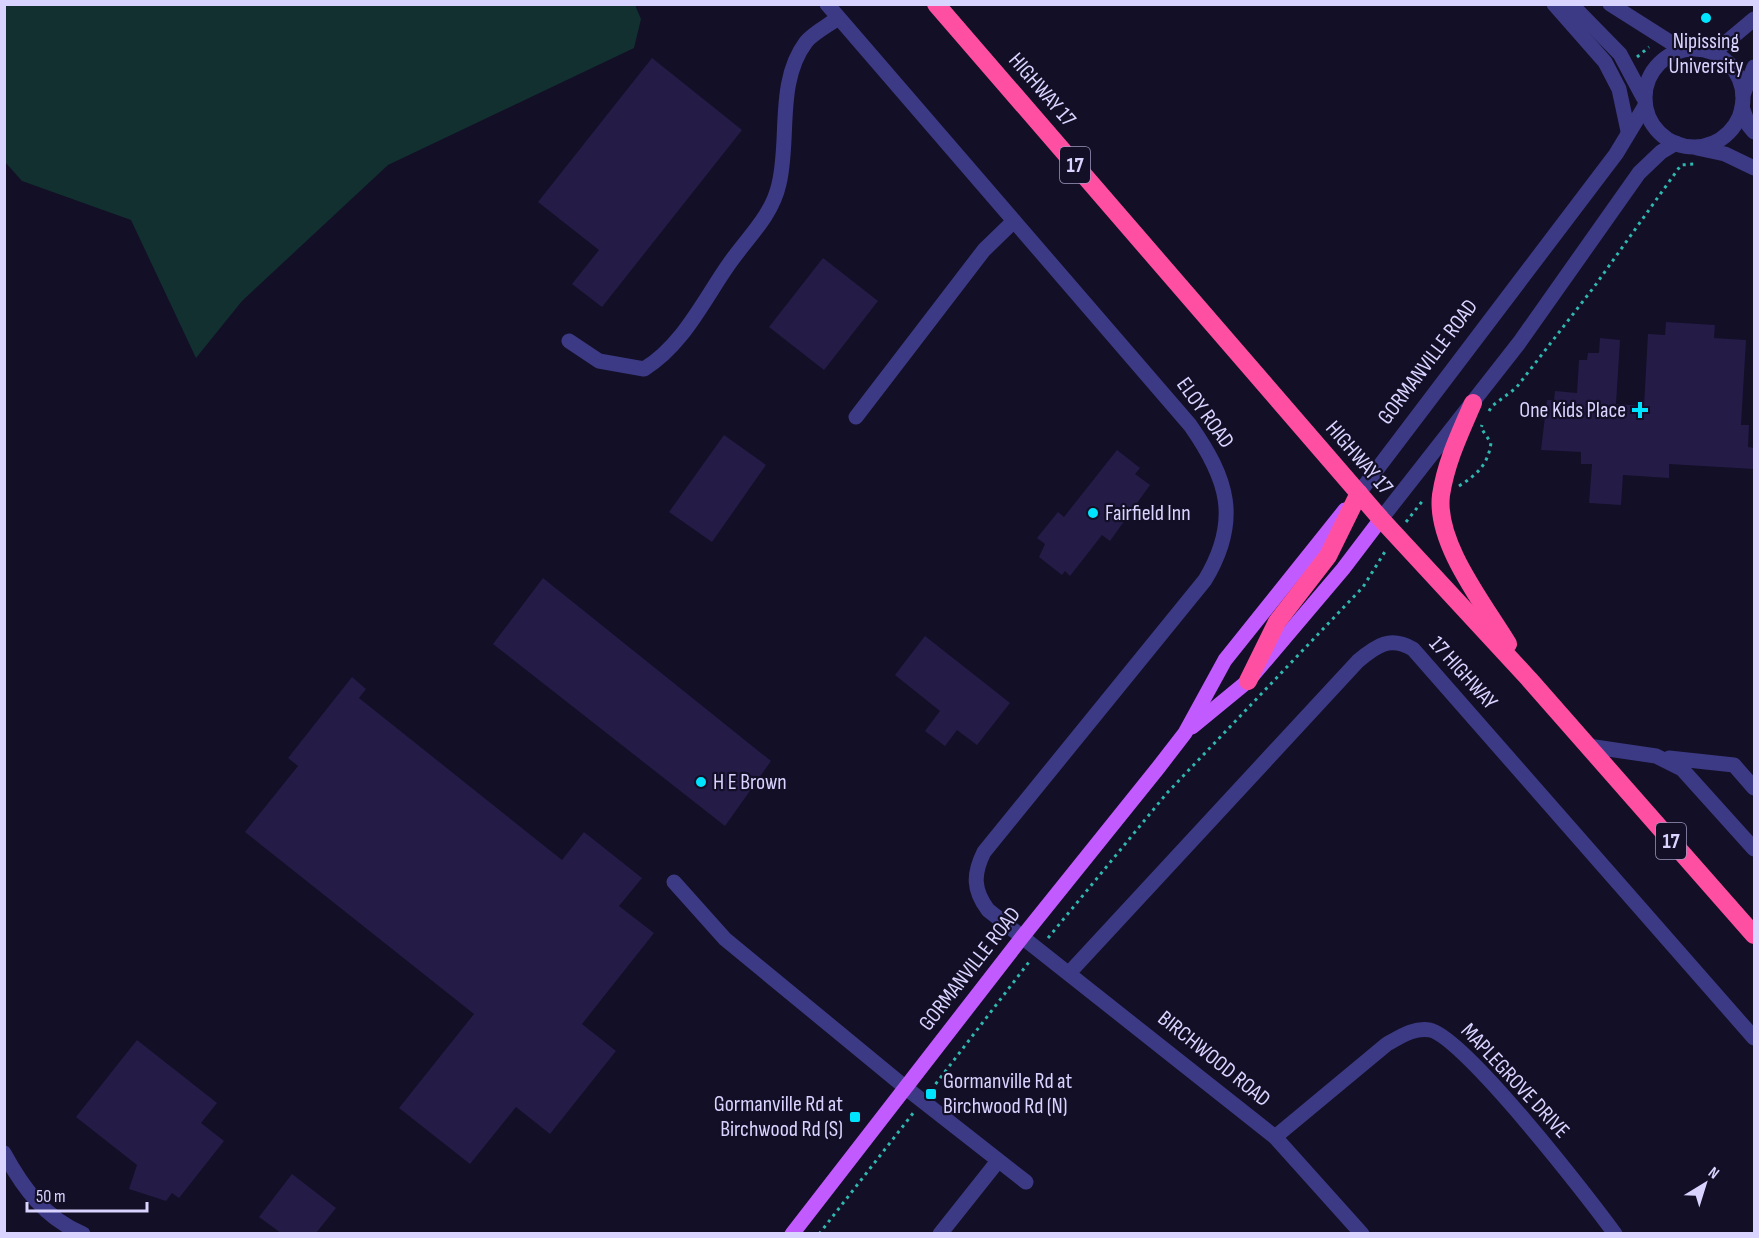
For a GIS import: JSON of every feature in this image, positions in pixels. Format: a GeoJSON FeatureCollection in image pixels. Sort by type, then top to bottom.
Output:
{"type":"FeatureCollection","features":[{"type":"Feature","properties":{"kind":"highway","name":"HIGHWAY 17"},"geometry":{"type":"LineString","coordinates":[[936,4],[1381,519],[1529,679],[1755,935]]}},
{"type":"Feature","properties":{"kind":"highway"},"geometry":{"type":"LineString","coordinates":[[1481,408],[1449,459],[1441,497],[1447,541],[1529,679]]}},
{"type":"Feature","properties":{"kind":"highway"},"geometry":{"type":"LineString","coordinates":[[1248,681],[1277,622],[1328,556],[1359,493]]}},
{"type":"Feature","properties":{"kind":"main road","name":"GORMANVILLE ROAD"},"geometry":{"type":"LineString","coordinates":[[792,1233],[1023,936],[1185,733],[1225,660],[1359,493]]}},
{"type":"Feature","properties":{"kind":"main road","name":"GORMANVILLE ROAD"},"geometry":{"type":"LineString","coordinates":[[1185,733],[1248,681],[1343,570],[1381,519]]}},
{"type":"Feature","properties":{"kind":"street","name":"ELOY ROAD"},"geometry":{"type":"LineString","coordinates":[[827,4],[1195,432],[1215,464],[1223,483],[1227,522],[1224,541],[1205,580],[984,852],[976,868],[975,884],[979,898],[988,910],[1023,936]]}},
{"type":"Feature","properties":{"kind":"street"},"geometry":{"type":"LineString","coordinates":[[1554,4],[1605,62],[1619,89],[1628,131]]}},
{"type":"Feature","properties":{"kind":"street"},"geometry":{"type":"LineString","coordinates":[[1571,4],[1620,54],[1652,122],[1676,143],[1725,154],[1755,168]]}},
{"type":"Feature","properties":{"kind":"street"},"geometry":{"type":"LineString","coordinates":[[1610,4],[1670,42],[1697,49],[1729,63],[1737,75],[1749,126],[1755,132]]}},
{"type":"Feature","properties":{"kind":"street"},"geometry":{"type":"LineString","coordinates":[[569,341],[599,361],[644,369],[662,358],[694,317],[729,263],[765,218],[779,185],[790,76],[806,41],[838,18]]}},
{"type":"Feature","properties":{"kind":"street"},"geometry":{"type":"LineString","coordinates":[[1644,101],[1647,78],[1657,63],[1672,53],[1723,45],[1755,19]]}},
{"type":"Feature","properties":{"kind":"street"},"geometry":{"type":"LineString","coordinates":[[1695,148],[1708,146],[1731,131],[1755,67]]}},
{"type":"Feature","properties":{"kind":"street","name":"GORMANVILLE ROAD"},"geometry":{"type":"LineString","coordinates":[[1359,493],[1616,154],[1644,101]]}},
{"type":"Feature","properties":{"kind":"street","name":"GORMANVILLE ROAD"},"geometry":{"type":"LineString","coordinates":[[1381,519],[1481,408],[1494,376],[1556,294],[1639,173],[1661,152],[1676,143]]}},
{"type":"Feature","properties":{"kind":"street"},"geometry":{"type":"LineString","coordinates":[[856,417],[984,249],[1014,221]]}},
{"type":"Feature","properties":{"kind":"street","name":"17 HIGHWAY"},"geometry":{"type":"LineString","coordinates":[[1070,972],[1358,661],[1383,643],[1393,641],[1413,649],[1755,1038]]}},
{"type":"Feature","properties":{"kind":"street"},"geometry":{"type":"LineString","coordinates":[[1588,746],[1734,765],[1755,789]]}},
{"type":"Feature","properties":{"kind":"street"},"geometry":{"type":"LineString","coordinates":[[1656,756],[1682,769],[1755,849]]}},
{"type":"Feature","properties":{"kind":"street"},"geometry":{"type":"LineString","coordinates":[[674,882],[725,939],[922,1102],[1026,1182]]}},
{"type":"Feature","properties":{"kind":"street","name":"BIRCHWOOD ROAD"},"geometry":{"type":"LineString","coordinates":[[1023,936],[1275,1137],[1362,1233]]}},
{"type":"Feature","properties":{"kind":"street","name":"MAPLEGROVE DRIVE"},"geometry":{"type":"LineString","coordinates":[[1275,1137],[1387,1044],[1402,1035],[1417,1030],[1430,1030],[1444,1036],[1471,1061],[1562,1166],[1615,1233]]}},
{"type":"Feature","properties":{"kind":"street"},"geometry":{"type":"LineString","coordinates":[[4,1153],[24,1187],[39,1205],[56,1219],[83,1233]]}},
{"type":"Feature","properties":{"kind":"street"},"geometry":{"type":"LineString","coordinates":[[940,1233],[998,1161]]}},
{"type":"Feature","properties":{"kind":"path"},"geometry":{"type":"LineString","coordinates":[[1636,58],[1649,47]]}},
{"type":"Feature","properties":{"kind":"path"},"geometry":{"type":"LineString","coordinates":[[1481,408],[1492,406],[1516,388],[1594,286],[1681,165],[1703,162]]}},
{"type":"Feature","properties":{"kind":"path"},"geometry":{"type":"LineString","coordinates":[[819,1233],[1039,949],[1167,793],[1363,586],[1396,535],[1426,496],[1441,497],[1472,478],[1488,461],[1491,443],[1481,428],[1485,421]]}},
{"type":"Feature","properties":{"kind":"green space"},"geometry":{"type":"Polygon","coordinates":[[[5,5],[635,5],[641,19],[634,48],[388,165],[242,301],[196,358],[131,220],[22,181],[5,162],[5,5]]]}},
{"type":"Feature","properties":{"kind":"building"},"geometry":{"type":"Polygon","coordinates":[[[652,58],[742,130],[602,307],[572,284],[599,250],[538,202],[652,58]]]}},
{"type":"Feature","properties":{"kind":"building"},"geometry":{"type":"Polygon","coordinates":[[[823,258],[878,301],[824,370],[769,327],[823,258]]]}},
{"type":"Feature","properties":{"kind":"building","name":"One Kids Place"},"geometry":{"type":"Polygon","coordinates":[[[1666,322],[1715,325],[1714,338],[1746,340],[1741,425],[1749,425],[1748,447],[1755,448],[1754,469],[1669,464],[1669,478],[1623,475],[1621,505],[1589,503],[1592,464],[1581,464],[1581,452],[1541,450],[1547,400],[1554,400],[1555,391],[1577,393],[1579,360],[1587,360],[1588,353],[1599,353],[1600,338],[1620,340],[1616,404],[1644,406],[1648,334],[1665,335],[1666,322]]]}},
{"type":"Feature","properties":{"kind":"building"},"geometry":{"type":"Polygon","coordinates":[[[724,435],[766,465],[712,542],[669,512],[724,435]]]}},
{"type":"Feature","properties":{"kind":"building","name":"Fairfield Inn"},"geometry":{"type":"Polygon","coordinates":[[[1117,450],[1140,468],[1135,474],[1150,485],[1110,541],[1102,535],[1070,576],[1065,571],[1062,575],[1039,557],[1045,544],[1037,538],[1058,512],[1064,517],[1117,450]]]}},
{"type":"Feature","properties":{"kind":"building"},"geometry":{"type":"Polygon","coordinates":[[[543,578],[771,761],[725,826],[493,644],[543,578]]]}},
{"type":"Feature","properties":{"kind":"building"},"geometry":{"type":"Polygon","coordinates":[[[925,636],[1010,703],[977,745],[957,730],[945,746],[925,731],[940,711],[895,675],[925,636]]]}},
{"type":"Feature","properties":{"kind":"building"},"geometry":{"type":"Polygon","coordinates":[[[352,677],[366,689],[359,698],[562,860],[584,832],[642,878],[619,906],[654,933],[582,1024],[616,1051],[550,1134],[516,1107],[470,1164],[399,1108],[474,1014],[245,832],[298,766],[288,758],[352,677]]]}},
{"type":"Feature","properties":{"kind":"building"},"geometry":{"type":"Polygon","coordinates":[[[137,1040],[217,1103],[201,1123],[224,1141],[179,1198],[172,1193],[166,1201],[129,1189],[137,1165],[76,1117],[137,1040]]]}},
{"type":"Feature","properties":{"kind":"building"},"geometry":{"type":"Polygon","coordinates":[[[292,1174],[336,1208],[316,1233],[281,1233],[259,1217],[292,1174]]]}},
{"type":"Feature","properties":{"kind":"place","name":"Nipissing University"},"geometry":{"type":"Point","coordinates":[1706,18]}},
{"type":"Feature","properties":{"kind":"place","name":"One Kids Place"},"geometry":{"type":"Point","coordinates":[1640,410]}},
{"type":"Feature","properties":{"kind":"place","name":"Fairfield Inn"},"geometry":{"type":"Point","coordinates":[1093,513]}},
{"type":"Feature","properties":{"kind":"place","name":"H E Brown"},"geometry":{"type":"Point","coordinates":[701,782]}},
{"type":"Feature","properties":{"kind":"place","name":"Gormanville Rd at Birchwood Rd (N)"},"geometry":{"type":"Point","coordinates":[931,1094]}},
{"type":"Feature","properties":{"kind":"place","name":"Gormanville Rd at Birchwood Rd (S)"},"geometry":{"type":"Point","coordinates":[855,1117]}}]}
